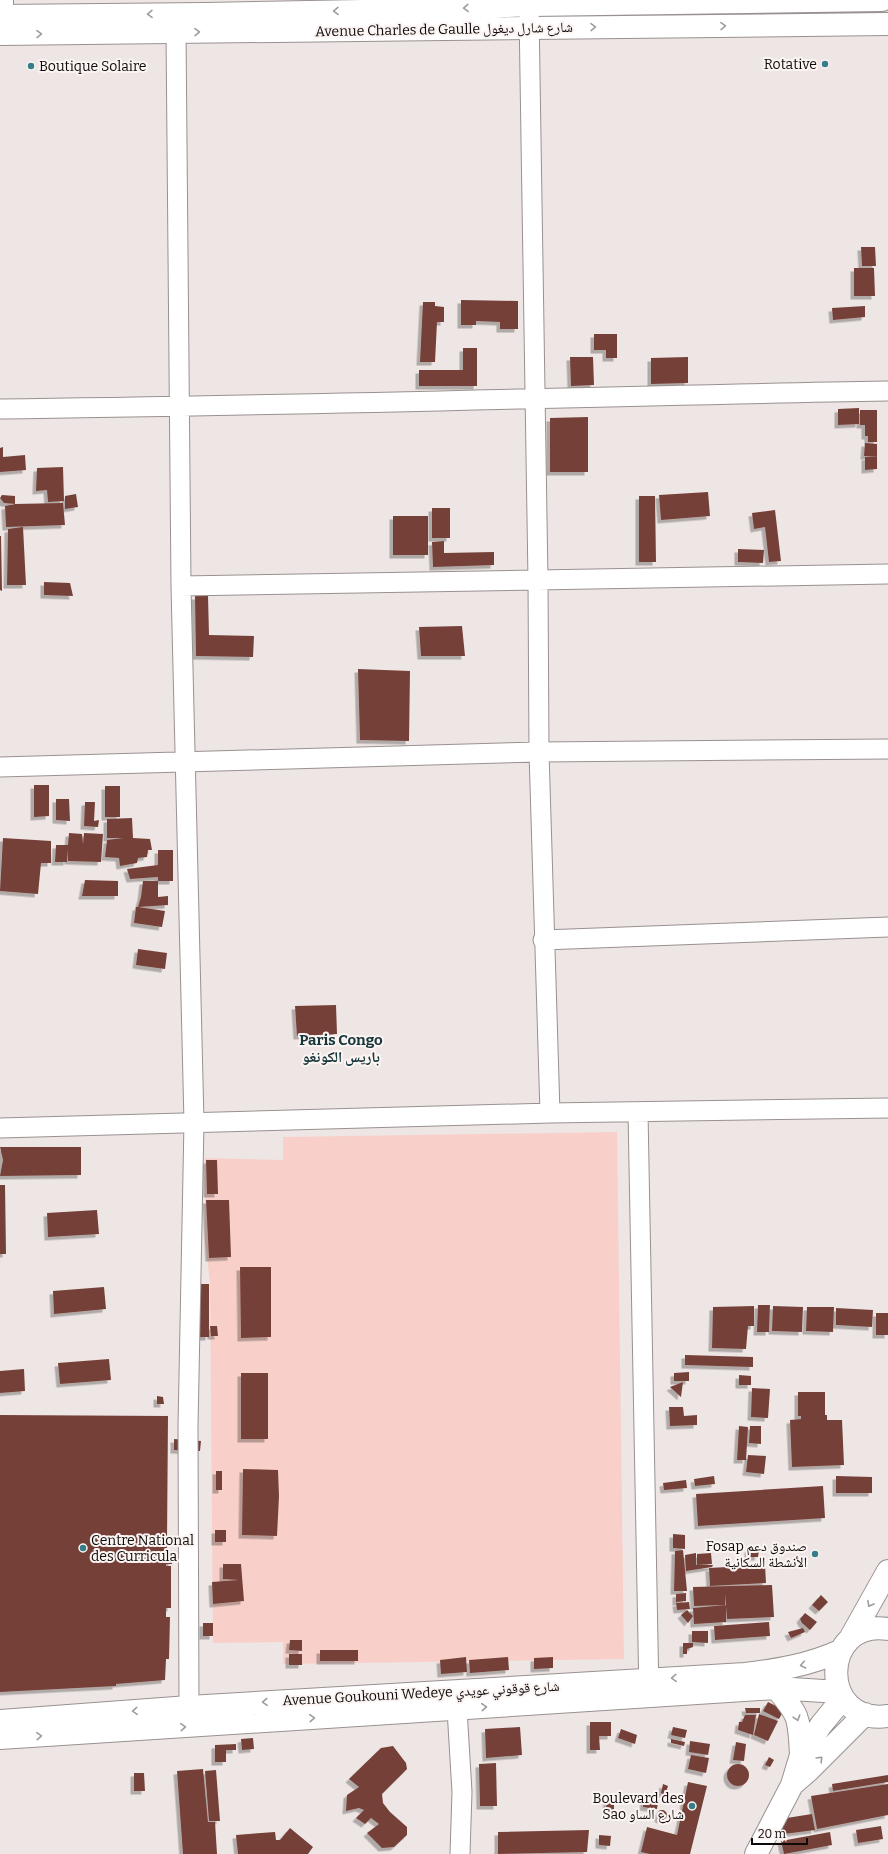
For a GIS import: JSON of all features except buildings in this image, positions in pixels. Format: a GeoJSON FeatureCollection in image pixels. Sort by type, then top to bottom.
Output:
{"type":"FeatureCollection","features":[{"type":"Feature","properties":{"kind":"street","name":"Avenue Charles de Gaulle شارع شارل ديغول"},"geometry":{"type":"LineString","coordinates":[[1,20],[408,10],[529,5],[882,0]]}},
{"type":"Feature","properties":{"kind":"street"},"geometry":{"type":"LineString","coordinates":[[529,5],[538,581],[539,752],[543,940],[550,1113]]}},
{"type":"Feature","properties":{"kind":"street","name":"Avenue Charles de Gaulle شارع شارل ديغول"},"geometry":{"type":"LineString","coordinates":[[1,20],[176,32],[888,24]]}},
{"type":"Feature","properties":{"kind":"street"},"geometry":{"type":"LineString","coordinates":[[176,32],[181,586],[184,762],[194,1122],[188,1435],[189,1707]]}},
{"type":"Feature","properties":{"kind":"street"},"geometry":{"type":"LineString","coordinates":[[0,409],[179,407],[888,391]]}},
{"type":"Feature","properties":{"kind":"street"},"geometry":{"type":"LineString","coordinates":[[181,586],[888,574]]}},
{"type":"Feature","properties":{"kind":"street"},"geometry":{"type":"LineString","coordinates":[[0,767],[539,752],[888,749]]}},
{"type":"Feature","properties":{"kind":"street"},"geometry":{"type":"LineString","coordinates":[[543,940],[888,927]]}},
{"type":"Feature","properties":{"kind":"street"},"geometry":{"type":"LineString","coordinates":[[0,1128],[550,1113],[888,1108]]}},
{"type":"Feature","properties":{"kind":"street"},"geometry":{"type":"LineString","coordinates":[[638,1112],[648,1688]]}},
{"type":"Feature","properties":{"kind":"street"},"geometry":{"type":"LineString","coordinates":[[880,1719],[853,1708],[841,1695],[835,1672],[846,1644],[888,1572]]}},
{"type":"Feature","properties":{"kind":"street","name":"Avenue Goukouni Wedeye شارع قوقوني عويدي"},"geometry":{"type":"LineString","coordinates":[[0,1738],[457,1709],[648,1688],[779,1670],[811,1663],[846,1644],[865,1630],[879,1627],[888,1629]]}},
{"type":"Feature","properties":{"kind":"street","name":"Avenue Goukouni Wedeye شارع قوقوني عويدي"},"geometry":{"type":"LineString","coordinates":[[0,1721],[189,1707],[648,1688],[776,1688],[841,1695]]}},
{"type":"Feature","properties":{"kind":"street"},"geometry":{"type":"LineString","coordinates":[[776,1688],[796,1714],[800,1732],[801,1754]]}},
{"type":"Feature","properties":{"kind":"street"},"geometry":{"type":"LineString","coordinates":[[756,1854],[792,1785],[801,1754],[841,1695]]}},
{"type":"Feature","properties":{"kind":"street"},"geometry":{"type":"LineString","coordinates":[[457,1709],[462,1792],[460,1854]]}},
{"type":"Feature","properties":{"kind":"street"},"geometry":{"type":"LineString","coordinates":[[792,1785],[808,1771],[880,1719]]}},
{"type":"Feature","properties":{"kind":"shaded area"},"geometry":{"type":"Polygon","coordinates":[[[617,1132],[624,1659],[283,1664],[283,1642],[213,1643],[210,1284],[205,1237],[205,1158],[283,1160],[283,1137],[617,1132]]]}},
{"type":"Feature","properties":{"kind":"place","name":"Rotative"},"geometry":{"type":"Point","coordinates":[825,64]}},
{"type":"Feature","properties":{"kind":"place","name":"Boutique Solaire"},"geometry":{"type":"Point","coordinates":[31,66]}},
{"type":"Feature","properties":{"kind":"place","name":"Centre National des Curricula"},"geometry":{"type":"Point","coordinates":[83,1548]}},
{"type":"Feature","properties":{"kind":"place","name":"Fosap صندوق دعم الأنشطة السكانية"},"geometry":{"type":"Point","coordinates":[815,1554]}},
{"type":"Feature","properties":{"kind":"place","name":"Boulevard des Sao شارع الساو"},"geometry":{"type":"Point","coordinates":[692,1806]}},
{"type":"Feature","properties":{"kind":"district","name":"Paris Congo باريس الكونغو"},"geometry":{"type":"Point","coordinates":[341,1048]}}]}
